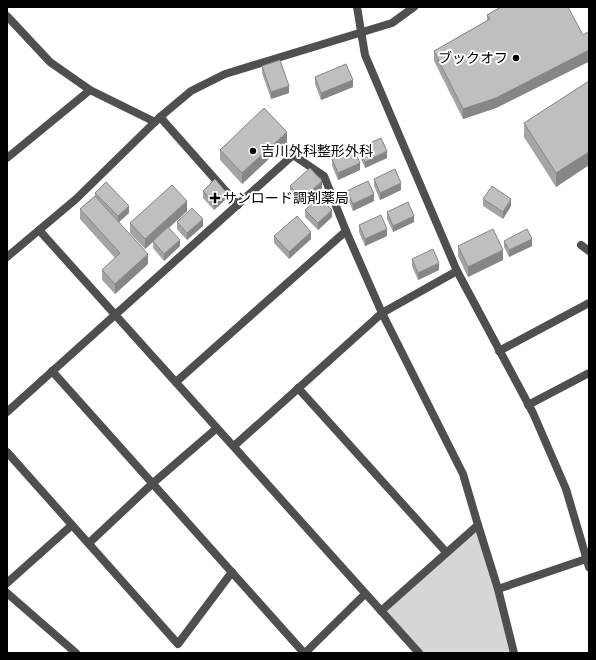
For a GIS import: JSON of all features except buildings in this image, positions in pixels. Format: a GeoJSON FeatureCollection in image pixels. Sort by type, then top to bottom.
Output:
{"type":"FeatureCollection","features":[{"type":"Feature","properties":{"kind":"street"},"geometry":{"type":"LineString","coordinates":[[357,7],[365,55],[457,271],[528,405],[566,489],[588,562],[498,589]]}},
{"type":"Feature","properties":{"kind":"street"},"geometry":{"type":"LineString","coordinates":[[7,257],[76,200],[158,119],[191,91],[225,74],[392,23],[414,7]]}},
{"type":"Feature","properties":{"kind":"street"},"geometry":{"type":"LineString","coordinates":[[7,16],[50,62],[90,90],[158,119],[238,205]]}},
{"type":"Feature","properties":{"kind":"street"},"geometry":{"type":"LineString","coordinates":[[7,158],[90,90]]}},
{"type":"Feature","properties":{"kind":"street"},"geometry":{"type":"LineString","coordinates":[[7,412],[293,155],[324,176],[382,313],[463,474],[498,589],[514,653]]}},
{"type":"Feature","properties":{"kind":"street"},"geometry":{"type":"LineString","coordinates":[[39,230],[419,653]]}},
{"type":"Feature","properties":{"kind":"street"},"geometry":{"type":"LineString","coordinates":[[176,382],[346,231]]}},
{"type":"Feature","properties":{"kind":"street"},"geometry":{"type":"LineString","coordinates":[[581,245],[589,251]]}},
{"type":"Feature","properties":{"kind":"street"},"geometry":{"type":"LineString","coordinates":[[234,446],[382,313],[457,271]]}},
{"type":"Feature","properties":{"kind":"street"},"geometry":{"type":"LineString","coordinates":[[499,351],[589,303]]}},
{"type":"Feature","properties":{"kind":"street"},"geometry":{"type":"LineString","coordinates":[[52,371],[304,653],[365,594]]}},
{"type":"Feature","properties":{"kind":"street"},"geometry":{"type":"LineString","coordinates":[[528,405],[589,373]]}},
{"type":"Feature","properties":{"kind":"street"},"geometry":{"type":"LineString","coordinates":[[298,388],[446,552]]}},
{"type":"Feature","properties":{"kind":"street"},"geometry":{"type":"LineString","coordinates":[[89,543],[153,483],[217,428]]}},
{"type":"Feature","properties":{"kind":"street"},"geometry":{"type":"LineString","coordinates":[[7,452],[178,644],[232,572]]}},
{"type":"Feature","properties":{"kind":"street"},"geometry":{"type":"LineString","coordinates":[[7,584],[72,525]]}},
{"type":"Feature","properties":{"kind":"street"},"geometry":{"type":"LineString","coordinates":[[381,611],[446,552],[478,526]]}},
{"type":"Feature","properties":{"kind":"street"},"geometry":{"type":"LineString","coordinates":[[7,593],[76,653]]}},
{"type":"Feature","properties":{"kind":"shaded area"},"geometry":{"type":"Polygon","coordinates":[[[478,525],[514,653],[419,653],[381,611],[478,525]]]}},
{"type":"Feature","properties":{"kind":"place","name":"ブックオフ"},"geometry":{"type":"Point","coordinates":[516,58]}},
{"type":"Feature","properties":{"kind":"place","name":"吉川外科整形外科"},"geometry":{"type":"Point","coordinates":[253,151]}},
{"type":"Feature","properties":{"kind":"place","name":"サンロード調剤薬局"},"geometry":{"type":"Point","coordinates":[215,198]}}]}
